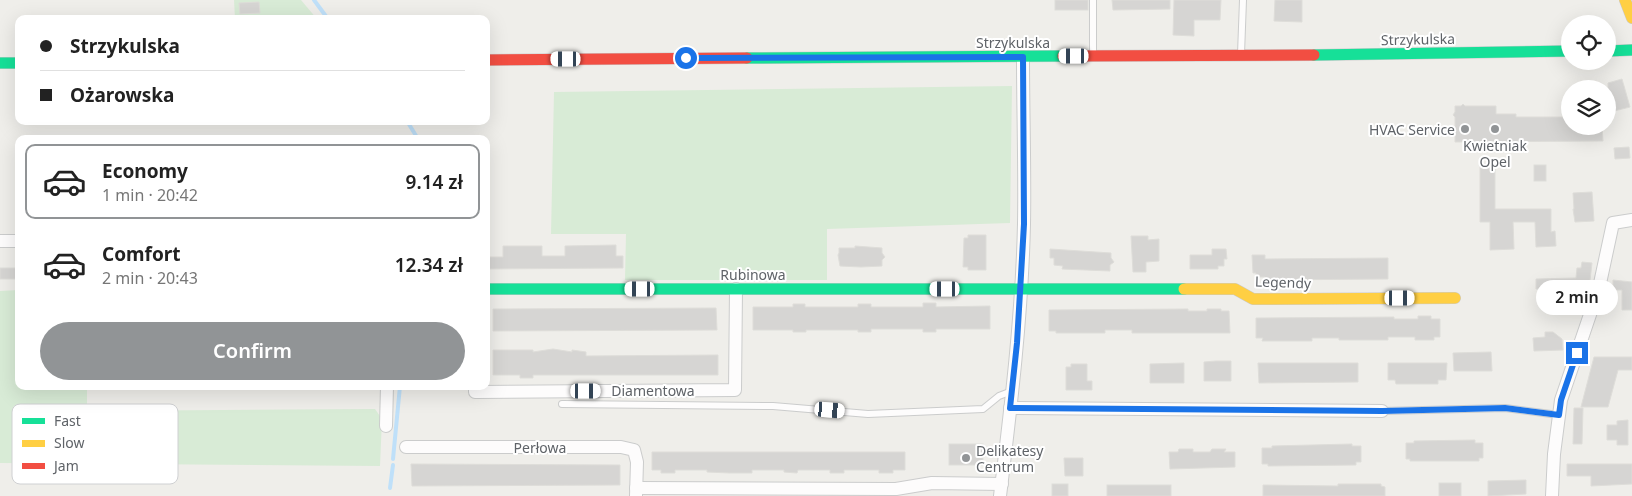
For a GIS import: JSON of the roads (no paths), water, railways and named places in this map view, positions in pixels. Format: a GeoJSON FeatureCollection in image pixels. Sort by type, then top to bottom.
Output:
{"type":"FeatureCollection","features":[{"type":"Feature","properties":{"kind":"street"},"geometry":{"type":"LineString","coordinates":[[1625,0],[1632,18]]}},
{"type":"Feature","properties":{"kind":"street"},"geometry":{"type":"LineString","coordinates":[[1616,51],[1632,50]]}},
{"type":"Feature","properties":{"kind":"street","name":"Strzykulska"},"geometry":{"type":"LineString","coordinates":[[490,60],[1561,51]]}},
{"type":"Feature","properties":{"kind":"street"},"geometry":{"type":"LineString","coordinates":[[636,492],[896,489],[932,483],[1001,490],[1021,289],[1024,224],[1023,57]]}},
{"type":"Feature","properties":{"kind":"street"},"geometry":{"type":"LineString","coordinates":[[0,63],[15,63]]}},
{"type":"Feature","properties":{"kind":"street"},"geometry":{"type":"LineString","coordinates":[[1552,496],[1554,454],[1561,400],[1599,288],[1613,223],[1632,220]]}},
{"type":"Feature","properties":{"kind":"street"},"geometry":{"type":"LineString","coordinates":[[0,241],[15,241]]}},
{"type":"Feature","properties":{"kind":"street","name":"Rubinowa"},"geometry":{"type":"LineString","coordinates":[[490,289],[1021,289]]}},
{"type":"Feature","properties":{"kind":"street","name":"Diamentowa"},"geometry":{"type":"LineString","coordinates":[[475,390],[475,392],[735,390],[736,289]]}},
{"type":"Feature","properties":{"kind":"street","name":"Legendy"},"geometry":{"type":"LineString","coordinates":[[1021,289],[1235,289],[1253,299],[1455,298]]}},
{"type":"Feature","properties":{"kind":"street"},"geometry":{"type":"LineString","coordinates":[[386,426],[387,390]]}},
{"type":"Feature","properties":{"kind":"street"},"geometry":{"type":"LineString","coordinates":[[1010,408],[1382,411]]}},
{"type":"Feature","properties":{"kind":"street","name":"Perłowa"},"geometry":{"type":"LineString","coordinates":[[406,447],[621,447],[634,450],[637,462],[636,492]]}},
{"type":"Feature","properties":{"kind":"lane"},"geometry":{"type":"LineString","coordinates":[[1093,0],[1093,56]]}},
{"type":"Feature","properties":{"kind":"lane"},"geometry":{"type":"LineString","coordinates":[[1241,55],[1242,0]]}},
{"type":"Feature","properties":{"kind":"lane"},"geometry":{"type":"LineString","coordinates":[[562,404],[773,406],[868,414],[984,409],[999,396],[1012,391]]}},
{"type":"Feature","properties":{"kind":"lane"},"geometry":{"type":"LineString","coordinates":[[1382,411],[1505,408],[1559,415]]}},
{"type":"Feature","properties":{"kind":"waterway"},"geometry":{"type":"LineString","coordinates":[[314,0],[325,15]]}},
{"type":"Feature","properties":{"kind":"waterway"},"geometry":{"type":"LineString","coordinates":[[409,125],[416,135]]}},
{"type":"Feature","properties":{"kind":"waterway"},"geometry":{"type":"LineString","coordinates":[[393,459],[400,390]]}},
{"type":"Feature","properties":{"kind":"waterway"},"geometry":{"type":"LineString","coordinates":[[390,488],[393,465]]}},
{"type":"Feature","properties":{"kind":"place","name":"HVAC Service"},"geometry":{"type":"Point","coordinates":[1465,129]}},
{"type":"Feature","properties":{"kind":"place","name":"Kwietniak Opel"},"geometry":{"type":"Point","coordinates":[1495,129]}},
{"type":"Feature","properties":{"kind":"place","name":"Delikatesy Centrum"},"geometry":{"type":"Point","coordinates":[966,458]}}]}
